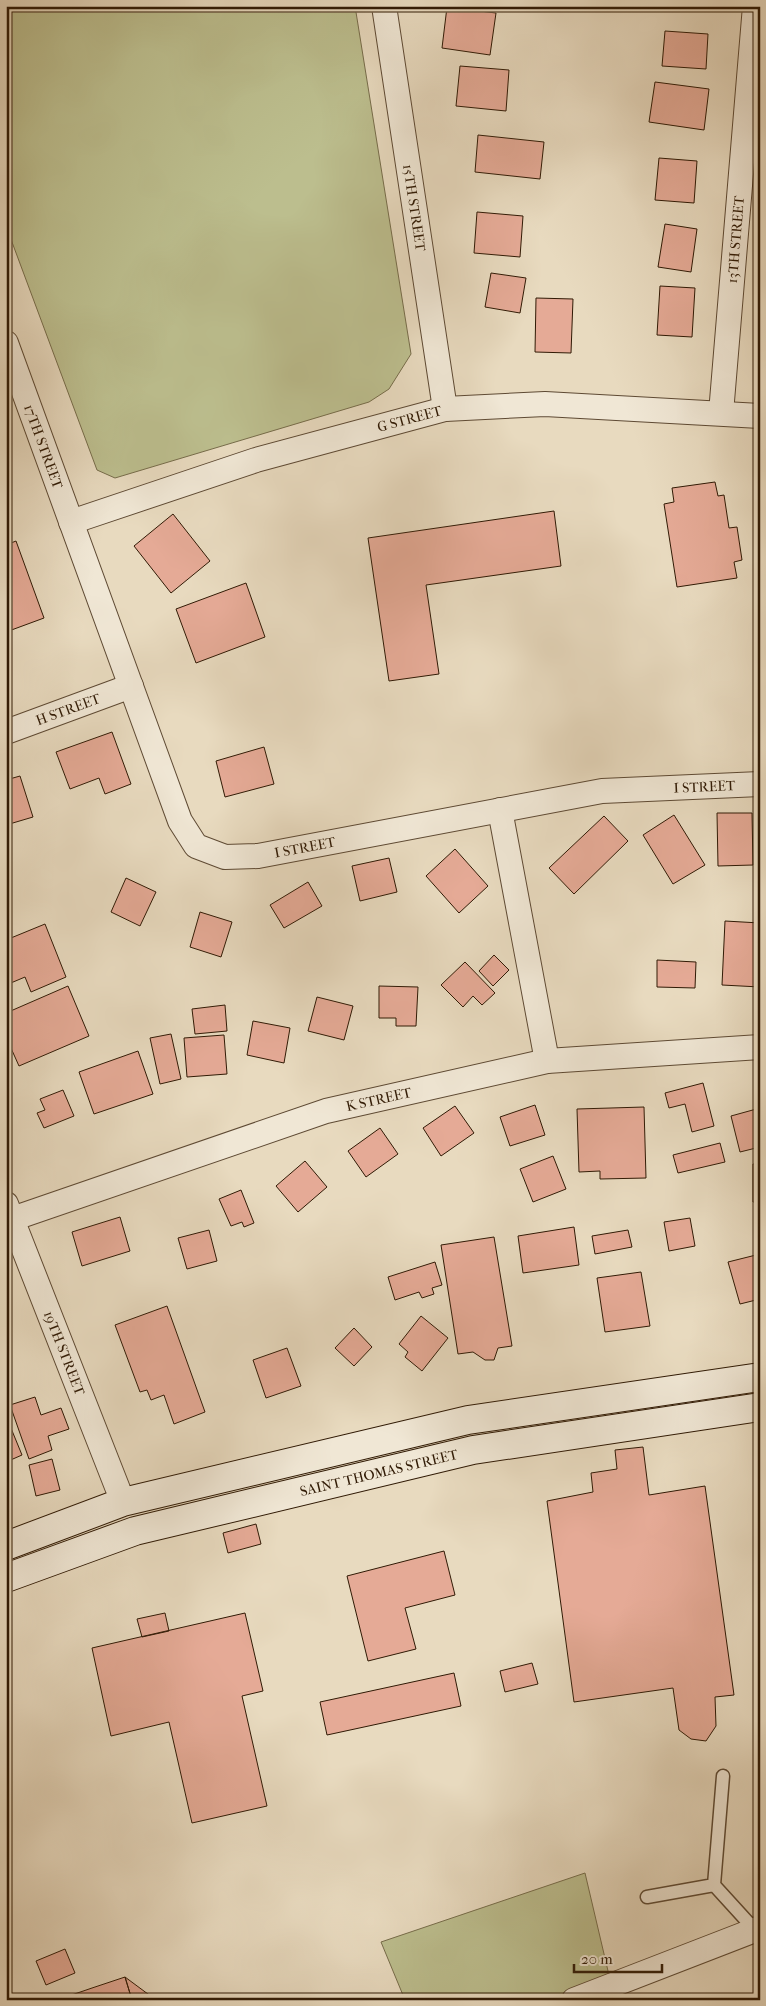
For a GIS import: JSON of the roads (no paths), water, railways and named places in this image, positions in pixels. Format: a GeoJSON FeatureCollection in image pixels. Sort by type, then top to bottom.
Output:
{"type":"FeatureCollection","features":[{"type":"Feature","properties":{"kind":"street","name":"15TH STREET"},"geometry":{"type":"LineString","coordinates":[[384,6],[445,409]]}},
{"type":"Feature","properties":{"kind":"street","name":"13TH STREET"},"geometry":{"type":"LineString","coordinates":[[721,413],[753,117],[755,6]]}},
{"type":"Feature","properties":{"kind":"street","name":"17TH STREET"},"geometry":{"type":"LineString","coordinates":[[6,343],[71,522]]}},
{"type":"Feature","properties":{"kind":"street","name":"G STREET"},"geometry":{"type":"LineString","coordinates":[[71,522],[256,460],[445,409],[545,404],[760,416]]}},
{"type":"Feature","properties":{"kind":"street","name":"I STREET"},"geometry":{"type":"LineString","coordinates":[[71,522],[180,821],[196,846],[225,857],[258,856],[602,791],[760,784]]}},
{"type":"Feature","properties":{"kind":"street","name":"H STREET"},"geometry":{"type":"LineString","coordinates":[[6,732],[131,686]]}},
{"type":"Feature","properties":{"kind":"street"},"geometry":{"type":"LineString","coordinates":[[500,810],[547,1061]]}},
{"type":"Feature","properties":{"kind":"street","name":"K STREET"},"geometry":{"type":"LineString","coordinates":[[9,1212],[326,1111],[547,1061],[760,1047]]}},
{"type":"Feature","properties":{"kind":"street","name":"19TH STREET"},"geometry":{"type":"LineString","coordinates":[[9,1212],[123,1502]]}},
{"type":"Feature","properties":{"kind":"street","name":"SAINT THOMAS STREET"},"geometry":{"type":"LineString","coordinates":[[6,1546],[123,1502],[468,1420],[760,1377]]}},
{"type":"Feature","properties":{"kind":"street","name":"SAINT THOMAS STREET"},"geometry":{"type":"LineString","coordinates":[[6,1578],[135,1531],[473,1450],[760,1407]]}},
{"type":"Feature","properties":{"kind":"street"},"geometry":{"type":"LineString","coordinates":[[252,1472],[258,1500]]}},
{"type":"Feature","properties":{"kind":"street"},"geometry":{"type":"LineString","coordinates":[[574,2000],[758,1929]]}},
{"type":"Feature","properties":{"kind":"lane"},"geometry":{"type":"LineString","coordinates":[[723,1776],[714,1885],[758,1929]]}},
{"type":"Feature","properties":{"kind":"lane"},"geometry":{"type":"LineString","coordinates":[[647,1897],[714,1885]]}}]}
